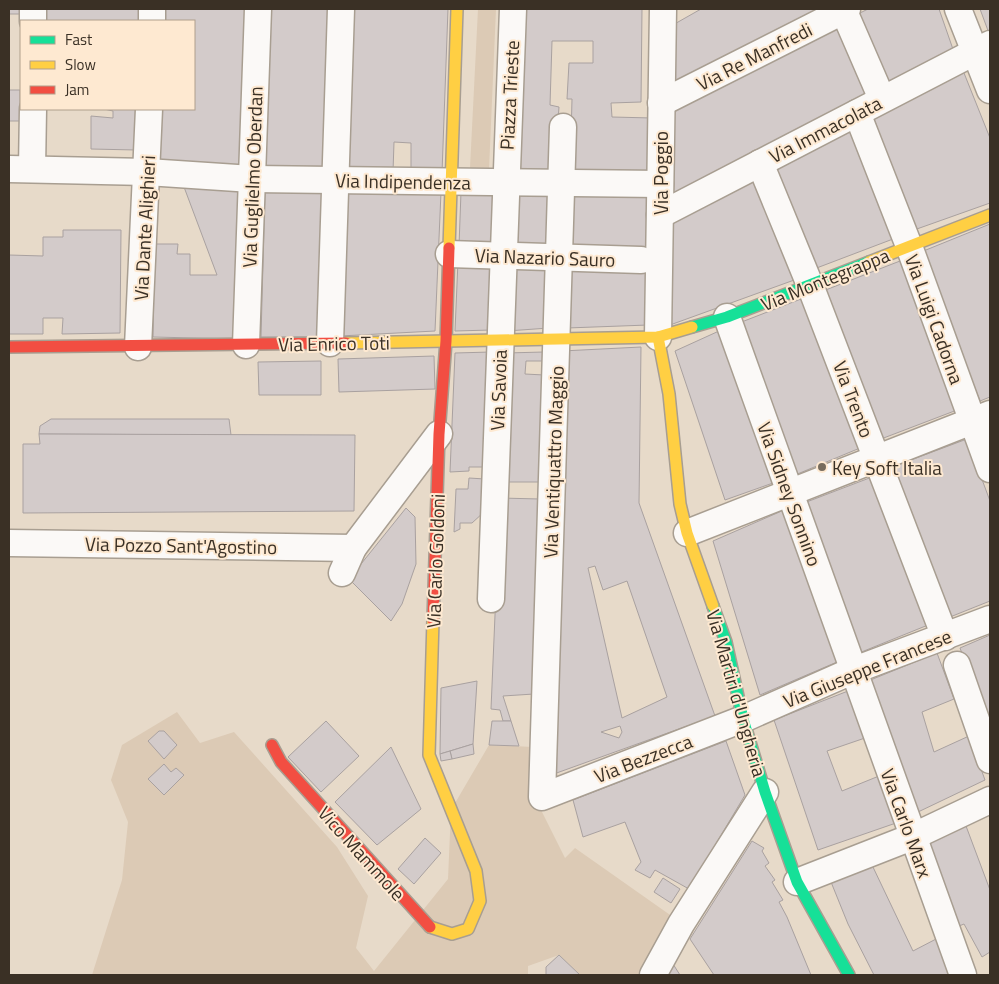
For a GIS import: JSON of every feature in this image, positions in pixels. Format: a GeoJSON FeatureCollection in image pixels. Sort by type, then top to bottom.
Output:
{"type":"FeatureCollection","features":[{"type":"Feature","properties":{"kind":"street","name":"Via Guglielmo Oberdan"},"geometry":{"type":"LineString","coordinates":[[246,345],[258,9]]}},
{"type":"Feature","properties":{"kind":"street"},"geometry":{"type":"LineString","coordinates":[[330,343],[341,9]]}},
{"type":"Feature","properties":{"kind":"street"},"geometry":{"type":"LineString","coordinates":[[450,181],[457,9]]}},
{"type":"Feature","properties":{"kind":"street","name":"Piazza Trieste"},"geometry":{"type":"LineString","coordinates":[[505,182],[513,9]]}},
{"type":"Feature","properties":{"kind":"street","name":"Via Poggio"},"geometry":{"type":"LineString","coordinates":[[658,337],[664,9]]}},
{"type":"Feature","properties":{"kind":"street"},"geometry":{"type":"LineString","coordinates":[[845,9],[882,100]]}},
{"type":"Feature","properties":{"kind":"street","name":"Via Re Manfredi"},"geometry":{"type":"LineString","coordinates":[[661,103],[845,9]]}},
{"type":"Feature","properties":{"kind":"street"},"geometry":{"type":"LineString","coordinates":[[958,9],[982,48],[990,90]]}},
{"type":"Feature","properties":{"kind":"street","name":"Via Immacolata"},"geometry":{"type":"LineString","coordinates":[[660,215],[982,48]]}},
{"type":"Feature","properties":{"kind":"street"},"geometry":{"type":"LineString","coordinates":[[21,169],[33,110]]}},
{"type":"Feature","properties":{"kind":"street","name":"Via Dante Alighieri"},"geometry":{"type":"LineString","coordinates":[[138,347],[149,110]]}},
{"type":"Feature","properties":{"kind":"street","name":"Via Luigi Cadorna"},"geometry":{"type":"LineString","coordinates":[[857,113],[909,246],[981,417],[990,469]]}},
{"type":"Feature","properties":{"kind":"street","name":"Via Ventiquattro Maggio"},"geometry":{"type":"LineString","coordinates":[[542,797],[563,127]]}},
{"type":"Feature","properties":{"kind":"street","name":"Via Trento"},"geometry":{"type":"LineString","coordinates":[[760,163],[810,285],[945,637]]}},
{"type":"Feature","properties":{"kind":"street","name":"Via Indipendenza"},"geometry":{"type":"LineString","coordinates":[[21,169],[147,172],[252,179],[660,184]]}},
{"type":"Feature","properties":{"kind":"street","name":"Via Carlo Goldoni"},"geometry":{"type":"LineString","coordinates":[[450,181],[446,341],[439,434],[429,755],[476,871],[480,901],[468,929]]}},
{"type":"Feature","properties":{"kind":"street","name":"Via Savoia"},"geometry":{"type":"LineString","coordinates":[[490,599],[505,182]]}},
{"type":"Feature","properties":{"kind":"street","name":"Via Montegrappa"},"geometry":{"type":"LineString","coordinates":[[658,337],[727,318],[990,215]]}},
{"type":"Feature","properties":{"kind":"street","name":"Via Nazario Sauro"},"geometry":{"type":"LineString","coordinates":[[449,254],[641,260]]}},
{"type":"Feature","properties":{"kind":"street","name":"Via Sidney Sonnino"},"geometry":{"type":"LineString","coordinates":[[727,318],[852,671]]}},
{"type":"Feature","properties":{"kind":"street","name":"Via Enrico Toti"},"geometry":{"type":"LineString","coordinates":[[9,347],[138,347],[658,337]]}},
{"type":"Feature","properties":{"kind":"street","name":"Via Martiri d'Ungheria"},"geometry":{"type":"LineString","coordinates":[[658,337],[669,394],[680,504],[686,533],[726,642],[743,719],[765,792],[797,882],[849,975]]}},
{"type":"Feature","properties":{"kind":"street"},"geometry":{"type":"LineString","coordinates":[[686,533],[981,417]]}},
{"type":"Feature","properties":{"kind":"street"},"geometry":{"type":"LineString","coordinates":[[342,573],[353,548],[439,434]]}},
{"type":"Feature","properties":{"kind":"street","name":"Via Pozzo Sant'Agostino"},"geometry":{"type":"LineString","coordinates":[[9,543],[353,548]]}},
{"type":"Feature","properties":{"kind":"street","name":"Via Giuseppe Francese"},"geometry":{"type":"LineString","coordinates":[[743,719],[852,671],[990,619]]}},
{"type":"Feature","properties":{"kind":"street"},"geometry":{"type":"LineString","coordinates":[[957,666],[990,760]]}},
{"type":"Feature","properties":{"kind":"street","name":"Via Carlo Marx"},"geometry":{"type":"LineString","coordinates":[[852,671],[963,975]]}},
{"type":"Feature","properties":{"kind":"street","name":"Via Bezzecca"},"geometry":{"type":"LineString","coordinates":[[542,797],[743,719]]}},
{"type":"Feature","properties":{"kind":"street","name":"Vico Mammole"},"geometry":{"type":"LineString","coordinates":[[272,746],[281,762],[428,926],[452,934],[468,929]]}},
{"type":"Feature","properties":{"kind":"street"},"geometry":{"type":"LineString","coordinates":[[652,975],[681,924],[765,792]]}},
{"type":"Feature","properties":{"kind":"street"},"geometry":{"type":"LineString","coordinates":[[797,882],[912,836],[990,800]]}},
{"type":"Feature","properties":{"kind":"shaded area"},"geometry":{"type":"Polygon","coordinates":[[[478,9],[496,9],[489,169],[470,168],[478,9]]]}},
{"type":"Feature","properties":{"kind":"shaded area"},"geometry":{"type":"Polygon","coordinates":[[[177,712],[200,743],[234,732],[337,847],[368,896],[356,948],[374,971],[448,879],[451,810],[489,745],[533,747],[534,796],[565,858],[575,848],[673,917],[638,975],[579,975],[559,955],[528,966],[528,975],[92,975],[122,880],[128,822],[111,780],[122,745],[177,712]]]}},
{"type":"Feature","properties":{"kind":"building"},"geometry":{"type":"Polygon","coordinates":[[[9,9],[21,9],[21,14],[9,14],[9,9]]]}},
{"type":"Feature","properties":{"kind":"building"},"geometry":{"type":"Polygon","coordinates":[[[46,9],[139,9],[139,20],[46,20],[46,9]]]}},
{"type":"Feature","properties":{"kind":"building"},"geometry":{"type":"Polygon","coordinates":[[[163,9],[248,9],[247,172],[160,166],[161,110],[195,110],[195,20],[163,20],[163,9]]]}},
{"type":"Feature","properties":{"kind":"building"},"geometry":{"type":"Polygon","coordinates":[[[269,9],[331,9],[325,170],[263,168],[269,9]]]}},
{"type":"Feature","properties":{"kind":"building"},"geometry":{"type":"Polygon","coordinates":[[[350,9],[448,9],[442,173],[411,172],[411,143],[394,142],[393,172],[345,170],[350,9]]]}},
{"type":"Feature","properties":{"kind":"building"},"geometry":{"type":"Polygon","coordinates":[[[520,9],[642,9],[641,102],[611,103],[612,117],[652,118],[651,178],[570,176],[572,99],[567,99],[569,63],[593,63],[593,41],[552,41],[550,105],[559,107],[554,175],[513,174],[520,9]]]}},
{"type":"Feature","properties":{"kind":"building"},"geometry":{"type":"Polygon","coordinates":[[[701,9],[828,9],[671,86],[671,26],[701,9]]]}},
{"type":"Feature","properties":{"kind":"building"},"geometry":{"type":"Polygon","coordinates":[[[868,9],[939,9],[955,55],[891,88],[854,16],[868,9]]]}},
{"type":"Feature","properties":{"kind":"building"},"geometry":{"type":"Polygon","coordinates":[[[980,9],[990,9],[990,36],[980,9]]]}},
{"type":"Feature","properties":{"kind":"building"},"geometry":{"type":"Polygon","coordinates":[[[837,22],[875,96],[670,203],[671,108],[837,22]]]}},
{"type":"Feature","properties":{"kind":"building"},"geometry":{"type":"Polygon","coordinates":[[[962,68],[990,138],[990,203],[914,230],[873,116],[962,68]]]}},
{"type":"Feature","properties":{"kind":"building"},"geometry":{"type":"Polygon","coordinates":[[[9,90],[20,90],[20,121],[9,121],[9,90]]]}},
{"type":"Feature","properties":{"kind":"building"},"geometry":{"type":"Polygon","coordinates":[[[108,110],[137,110],[136,150],[91,149],[91,116],[113,118],[113,111],[108,110]]]}},
{"type":"Feature","properties":{"kind":"building"},"geometry":{"type":"Polygon","coordinates":[[[851,127],[893,239],[814,269],[773,168],[851,127]]]}},
{"type":"Feature","properties":{"kind":"building"},"geometry":{"type":"Polygon","coordinates":[[[755,178],[797,279],[670,325],[672,221],[755,178]]]}},
{"type":"Feature","properties":{"kind":"building"},"geometry":{"type":"Polygon","coordinates":[[[240,186],[238,339],[153,337],[154,244],[178,244],[177,254],[190,254],[190,275],[217,275],[184,187],[240,186]]]}},
{"type":"Feature","properties":{"kind":"building"},"geometry":{"type":"Polygon","coordinates":[[[265,188],[327,190],[321,337],[261,337],[265,188]]]}},
{"type":"Feature","properties":{"kind":"building"},"geometry":{"type":"Polygon","coordinates":[[[651,188],[650,249],[569,248],[571,189],[651,188]]]}},
{"type":"Feature","properties":{"kind":"building"},"geometry":{"type":"Polygon","coordinates":[[[345,190],[441,192],[435,331],[340,336],[345,190]]]}},
{"type":"Feature","properties":{"kind":"building"},"geometry":{"type":"Polygon","coordinates":[[[461,192],[496,193],[495,246],[459,246],[461,192]]]}},
{"type":"Feature","properties":{"kind":"building"},"geometry":{"type":"Polygon","coordinates":[[[513,194],[554,194],[552,248],[510,246],[513,194]]]}},
{"type":"Feature","properties":{"kind":"building"},"geometry":{"type":"Polygon","coordinates":[[[990,224],[990,397],[980,401],[921,252],[990,224]]]}},
{"type":"Feature","properties":{"kind":"building"},"geometry":{"type":"Polygon","coordinates":[[[63,230],[121,230],[120,333],[62,334],[63,318],[43,318],[43,334],[9,334],[9,255],[43,256],[43,237],[63,237],[63,230]]]}},
{"type":"Feature","properties":{"kind":"building"},"geometry":{"type":"Polygon","coordinates":[[[458,261],[494,261],[491,330],[455,331],[458,261]]]}},
{"type":"Feature","properties":{"kind":"building"},"geometry":{"type":"Polygon","coordinates":[[[900,261],[957,410],[881,439],[823,291],[900,261]]]}},
{"type":"Feature","properties":{"kind":"building"},"geometry":{"type":"Polygon","coordinates":[[[509,262],[550,263],[549,328],[507,331],[509,262]]]}},
{"type":"Feature","properties":{"kind":"building"},"geometry":{"type":"Polygon","coordinates":[[[568,263],[647,267],[648,325],[567,328],[568,263]]]}},
{"type":"Feature","properties":{"kind":"building"},"geometry":{"type":"Polygon","coordinates":[[[801,299],[860,448],[795,475],[739,323],[801,299]]]}},
{"type":"Feature","properties":{"kind":"building"},"geometry":{"type":"Polygon","coordinates":[[[719,331],[773,483],[725,500],[675,351],[719,331]]]}},
{"type":"Feature","properties":{"kind":"building"},"geometry":{"type":"Polygon","coordinates":[[[641,347],[639,503],[715,716],[551,775],[562,351],[641,347]],[[595,566],[588,568],[622,718],[667,697],[627,581],[603,590],[595,566]],[[620,726],[601,732],[619,738],[622,732],[620,726]]]}},
{"type":"Feature","properties":{"kind":"building"},"geometry":{"type":"Polygon","coordinates":[[[491,352],[486,467],[469,467],[469,471],[450,472],[455,353],[491,352]]]}},
{"type":"Feature","properties":{"kind":"building"},"geometry":{"type":"Polygon","coordinates":[[[544,352],[544,361],[526,361],[525,374],[544,375],[539,482],[507,482],[506,353],[544,352]]]}},
{"type":"Feature","properties":{"kind":"building"},"geometry":{"type":"Polygon","coordinates":[[[434,356],[435,389],[339,392],[338,359],[434,356]]]}},
{"type":"Feature","properties":{"kind":"building"},"geometry":{"type":"Polygon","coordinates":[[[321,361],[321,395],[259,395],[258,362],[321,361]]]}},
{"type":"Feature","properties":{"kind":"building"},"geometry":{"type":"Polygon","coordinates":[[[51,419],[229,419],[231,435],[39,434],[40,426],[51,419]]]}},
{"type":"Feature","properties":{"kind":"building"},"geometry":{"type":"Polygon","coordinates":[[[39,434],[355,435],[354,511],[23,513],[23,444],[40,444],[39,434]]]}},
{"type":"Feature","properties":{"kind":"building"},"geometry":{"type":"Polygon","coordinates":[[[967,439],[990,501],[990,601],[950,617],[892,467],[967,439]]]}},
{"type":"Feature","properties":{"kind":"building"},"geometry":{"type":"Polygon","coordinates":[[[872,477],[928,625],[859,653],[804,503],[872,477]]]}},
{"type":"Feature","properties":{"kind":"building"},"geometry":{"type":"Polygon","coordinates":[[[469,478],[485,479],[484,512],[472,523],[460,523],[460,529],[454,532],[456,489],[468,489],[469,478]]]}},
{"type":"Feature","properties":{"kind":"building"},"geometry":{"type":"Polygon","coordinates":[[[500,498],[540,499],[534,694],[503,696],[511,721],[503,721],[500,710],[491,709],[500,498]]]}},
{"type":"Feature","properties":{"kind":"building"},"geometry":{"type":"Polygon","coordinates":[[[406,508],[415,517],[416,564],[402,604],[391,621],[349,579],[406,508]]]}},
{"type":"Feature","properties":{"kind":"building"},"geometry":{"type":"Polygon","coordinates":[[[784,510],[837,662],[760,695],[713,541],[784,510]]]}},
{"type":"Feature","properties":{"kind":"building"},"geometry":{"type":"Polygon","coordinates":[[[990,635],[990,727],[960,648],[990,635]]]}},
{"type":"Feature","properties":{"kind":"building"},"geometry":{"type":"Polygon","coordinates":[[[937,653],[954,699],[922,712],[934,752],[969,736],[985,780],[918,812],[868,681],[937,653]]]}},
{"type":"Feature","properties":{"kind":"building"},"geometry":{"type":"Polygon","coordinates":[[[477,681],[473,744],[440,754],[441,688],[477,681]]]}},
{"type":"Feature","properties":{"kind":"building"},"geometry":{"type":"Polygon","coordinates":[[[848,691],[865,738],[827,751],[842,791],[879,776],[896,823],[818,850],[774,720],[848,691]]]}},
{"type":"Feature","properties":{"kind":"building"},"geometry":{"type":"Polygon","coordinates":[[[326,721],[359,756],[321,792],[288,757],[326,721]]]}},
{"type":"Feature","properties":{"kind":"building"},"geometry":{"type":"Polygon","coordinates":[[[492,721],[511,721],[519,746],[489,745],[492,721]]]}},
{"type":"Feature","properties":{"kind":"building"},"geometry":{"type":"Polygon","coordinates":[[[159,731],[164,731],[177,745],[164,759],[148,741],[159,731]]]}},
{"type":"Feature","properties":{"kind":"building"},"geometry":{"type":"Polygon","coordinates":[[[726,741],[745,795],[689,889],[655,870],[650,878],[635,870],[641,862],[625,822],[583,837],[573,800],[726,741]]]}},
{"type":"Feature","properties":{"kind":"building"},"geometry":{"type":"Polygon","coordinates":[[[473,744],[474,754],[452,759],[450,751],[473,744]]]}},
{"type":"Feature","properties":{"kind":"building"},"geometry":{"type":"Polygon","coordinates":[[[391,747],[421,809],[377,845],[335,802],[391,747]]]}},
{"type":"Feature","properties":{"kind":"building"},"geometry":{"type":"Polygon","coordinates":[[[450,751],[452,759],[441,761],[440,754],[450,751]]]}},
{"type":"Feature","properties":{"kind":"building"},"geometry":{"type":"Polygon","coordinates":[[[164,764],[171,772],[176,768],[184,775],[164,795],[148,779],[164,764]]]}},
{"type":"Feature","properties":{"kind":"building"},"geometry":{"type":"Polygon","coordinates":[[[966,826],[990,890],[990,952],[982,957],[964,924],[959,926],[929,843],[966,826]]]}},
{"type":"Feature","properties":{"kind":"building"},"geometry":{"type":"Polygon","coordinates":[[[425,838],[441,853],[414,884],[398,869],[425,838]]]}},
{"type":"Feature","properties":{"kind":"building"},"geometry":{"type":"Polygon","coordinates":[[[752,841],[764,848],[762,851],[769,863],[765,866],[775,880],[772,882],[783,900],[779,902],[811,975],[714,975],[690,939],[752,841]]]}},
{"type":"Feature","properties":{"kind":"building"},"geometry":{"type":"Polygon","coordinates":[[[872,865],[913,951],[938,938],[953,975],[874,975],[848,924],[831,882],[872,865]]]}},
{"type":"Feature","properties":{"kind":"building"},"geometry":{"type":"Polygon","coordinates":[[[663,878],[680,889],[671,903],[654,892],[663,878]]]}},
{"type":"Feature","properties":{"kind":"building"},"geometry":{"type":"Polygon","coordinates":[[[559,955],[580,975],[546,975],[546,967],[559,955]]]}},
{"type":"Feature","properties":{"kind":"building"},"geometry":{"type":"Polygon","coordinates":[[[673,964],[680,975],[667,975],[673,964]]]}},
{"type":"Feature","properties":{"kind":"traffic: fast"},"geometry":{"type":"LineString","coordinates":[[692,327],[727,317],[869,262]]}},
{"type":"Feature","properties":{"kind":"traffic: fast"},"geometry":{"type":"LineString","coordinates":[[713,606],[726,642],[743,719],[765,792],[797,882],[849,975]]}},
{"type":"Feature","properties":{"kind":"traffic: slow"},"geometry":{"type":"LineString","coordinates":[[449,248],[457,9]]}},
{"type":"Feature","properties":{"kind":"traffic: slow"},"geometry":{"type":"LineString","coordinates":[[869,262],[990,215]]}},
{"type":"Feature","properties":{"kind":"traffic: slow"},"geometry":{"type":"LineString","coordinates":[[346,343],[658,337],[692,327]]}},
{"type":"Feature","properties":{"kind":"traffic: slow"},"geometry":{"type":"LineString","coordinates":[[658,337],[669,394],[680,504],[687,533],[713,606]]}},
{"type":"Feature","properties":{"kind":"traffic: slow"},"geometry":{"type":"LineString","coordinates":[[430,927],[452,934],[468,929],[480,901],[476,871],[429,755],[433,620]]}},
{"type":"Feature","properties":{"kind":"traffic: jam"},"geometry":{"type":"LineString","coordinates":[[433,620],[439,434],[446,341],[449,248]]}},
{"type":"Feature","properties":{"kind":"traffic: jam"},"geometry":{"type":"LineString","coordinates":[[9,347],[346,343]]}},
{"type":"Feature","properties":{"kind":"traffic: jam"},"geometry":{"type":"LineString","coordinates":[[272,745],[281,762],[430,927]]}},
{"type":"Feature","properties":{"kind":"place","name":"Key Soft Italia"},"geometry":{"type":"Point","coordinates":[822,467]}}]}
